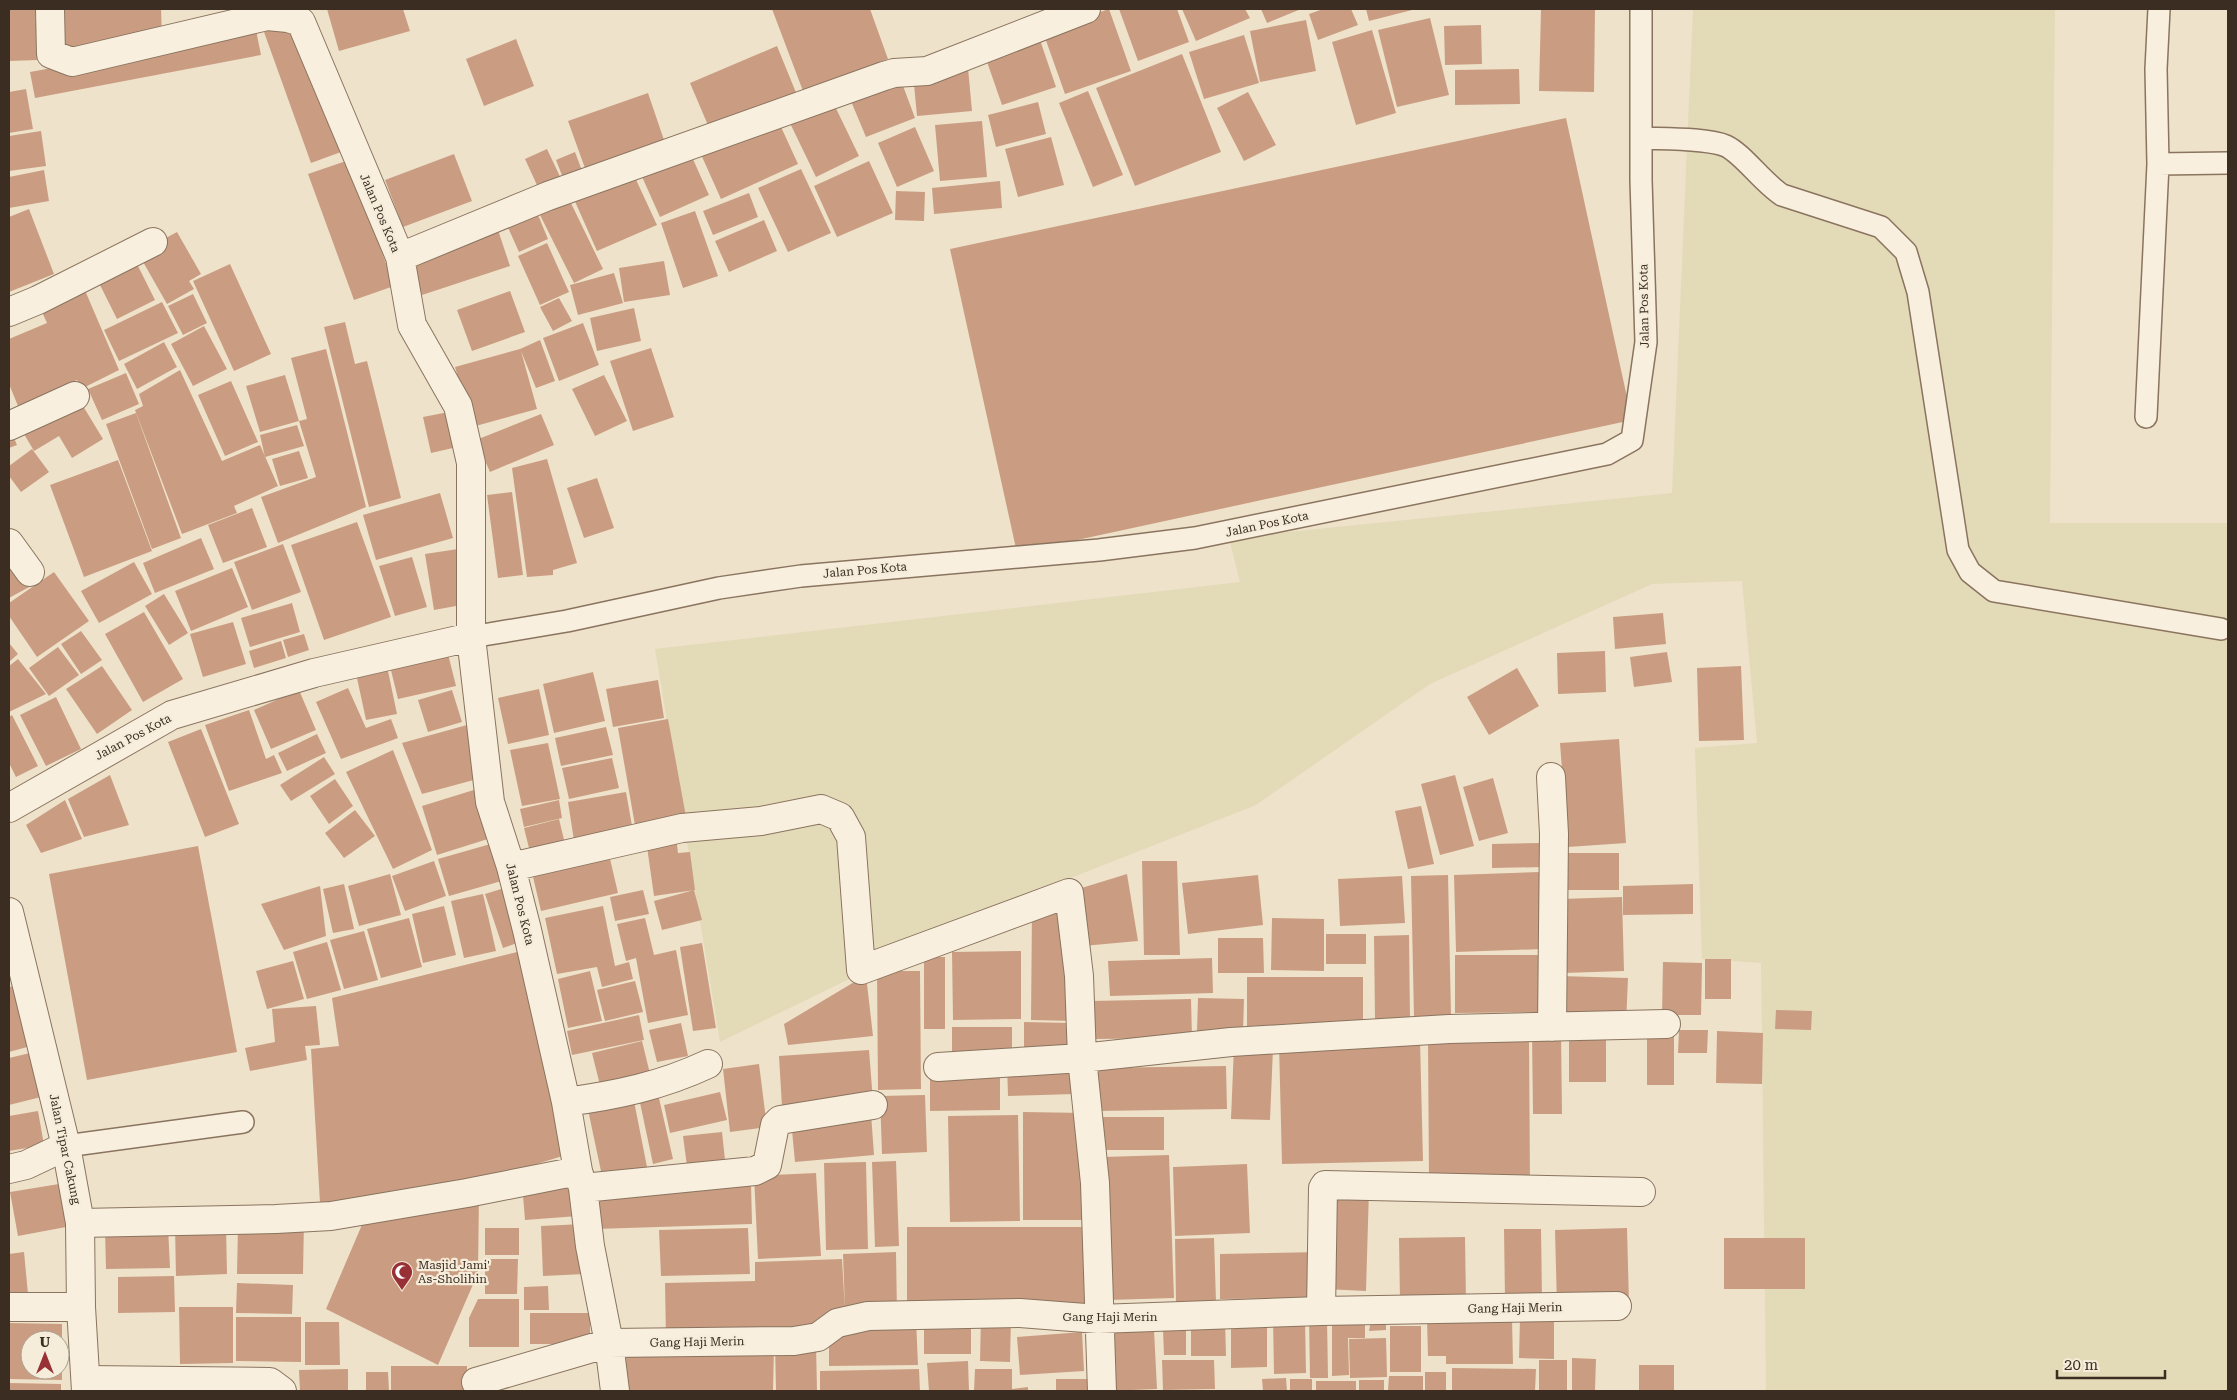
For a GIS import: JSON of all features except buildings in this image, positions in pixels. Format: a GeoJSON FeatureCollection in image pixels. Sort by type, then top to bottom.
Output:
{"type":"FeatureCollection","features":[{"type":"Feature","properties":{"kind":"street","name":"Jalan Pos Kota"},"geometry":{"type":"LineString","coordinates":[[50,9],[51,54],[72,62],[267,16],[288,18],[301,22],[400,257],[412,324],[458,406],[471,463],[470,637],[490,802],[511,867],[566,1102],[616,1391]]}},
{"type":"Feature","properties":{"kind":"street"},"geometry":{"type":"LineString","coordinates":[[400,257],[548,196],[884,76],[894,73],[927,71],[1086,9]]}},
{"type":"Feature","properties":{"kind":"street"},"geometry":{"type":"LineString","coordinates":[[9,312],[38,300],[153,242]]}},
{"type":"Feature","properties":{"kind":"street"},"geometry":{"type":"LineString","coordinates":[[9,426],[75,396]]}},
{"type":"Feature","properties":{"kind":"street"},"geometry":{"type":"LineString","coordinates":[[9,543],[30,572]]}},
{"type":"Feature","properties":{"kind":"street","name":"Jalan Pos Kota"},"geometry":{"type":"LineString","coordinates":[[9,808],[172,715],[314,673],[470,637]]}},
{"type":"Feature","properties":{"kind":"street"},"geometry":{"type":"LineString","coordinates":[[1551,777],[1554,834],[1552,1027]]}},
{"type":"Feature","properties":{"kind":"street"},"geometry":{"type":"LineString","coordinates":[[511,867],[682,828],[761,821],[821,809],[840,817],[851,837],[861,970],[1069,893],[1079,976],[1082,1058],[1095,1183],[1098,1319],[1102,1391]]}},
{"type":"Feature","properties":{"kind":"street","name":"Jalan Tipar Cakung"},"geometry":{"type":"LineString","coordinates":[[9,912],[66,1146],[80,1223],[81,1307],[86,1386]]}},
{"type":"Feature","properties":{"kind":"street"},"geometry":{"type":"LineString","coordinates":[[938,1067],[1082,1058],[1281,1039],[1449,1029],[1666,1024]]}},
{"type":"Feature","properties":{"kind":"street"},"geometry":{"type":"LineString","coordinates":[[566,1102],[626,1093],[679,1078],[708,1064]]}},
{"type":"Feature","properties":{"kind":"street"},"geometry":{"type":"LineString","coordinates":[[80,1223],[331,1216],[467,1193],[580,1180],[756,1172],[767,1166],[774,1125],[780,1120],[873,1105]]}},
{"type":"Feature","properties":{"kind":"street"},"geometry":{"type":"LineString","coordinates":[[9,1169],[26,1165],[66,1146]]}},
{"type":"Feature","properties":{"kind":"street"},"geometry":{"type":"LineString","coordinates":[[1321,1311],[1323,1188],[1325,1184],[1641,1192]]}},
{"type":"Feature","properties":{"kind":"street","name":"Gang Haji Merin"},"geometry":{"type":"LineString","coordinates":[[476,1382],[609,1343],[794,1341],[818,1337],[837,1323],[868,1316],[1020,1313],[1098,1319],[1321,1311],[1617,1306]]}},
{"type":"Feature","properties":{"kind":"street"},"geometry":{"type":"LineString","coordinates":[[9,1307],[81,1307]]}},
{"type":"Feature","properties":{"kind":"street"},"geometry":{"type":"LineString","coordinates":[[86,1386],[270,1382],[282,1391]]}},
{"type":"Feature","properties":{"kind":"lane"},"geometry":{"type":"LineString","coordinates":[[2146,417],[2158,164],[2156,69],[2159,9]]}},
{"type":"Feature","properties":{"kind":"lane","name":"Jalan Pos Kota"},"geometry":{"type":"LineString","coordinates":[[470,637],[566,621],[719,588],[801,576],[1099,550],[1195,538],[1607,454],[1632,440],[1646,342],[1641,180],[1641,11]]}},
{"type":"Feature","properties":{"kind":"lane"},"geometry":{"type":"LineString","coordinates":[[1641,138],[1712,142],[1727,146],[1772,189],[1782,195],[1882,227],[1906,252],[1918,292],[1958,550],[1970,572],[1994,591],[2221,630]]}},
{"type":"Feature","properties":{"kind":"lane"},"geometry":{"type":"LineString","coordinates":[[2158,164],[2228,163]]}},
{"type":"Feature","properties":{"kind":"lane"},"geometry":{"type":"LineString","coordinates":[[66,1146],[243,1122]]}},
{"type":"Feature","properties":{"kind":"shaded area"},"geometry":{"type":"Polygon","coordinates":[[[1693,9],[2055,9],[2050,523],[2228,523],[2228,1391],[1766,1391],[1761,963],[1702,959],[1695,748],[1757,743],[1742,581],[1652,584],[1430,684],[1256,805],[997,907],[720,1042],[655,649],[1240,582],[1229,538],[1672,493],[1693,9]]]}},
{"type":"Feature","properties":{"kind":"place","name":"Masjid Jami' As-Sholihin"},"geometry":{"type":"Point","coordinates":[402,1291]}}]}
